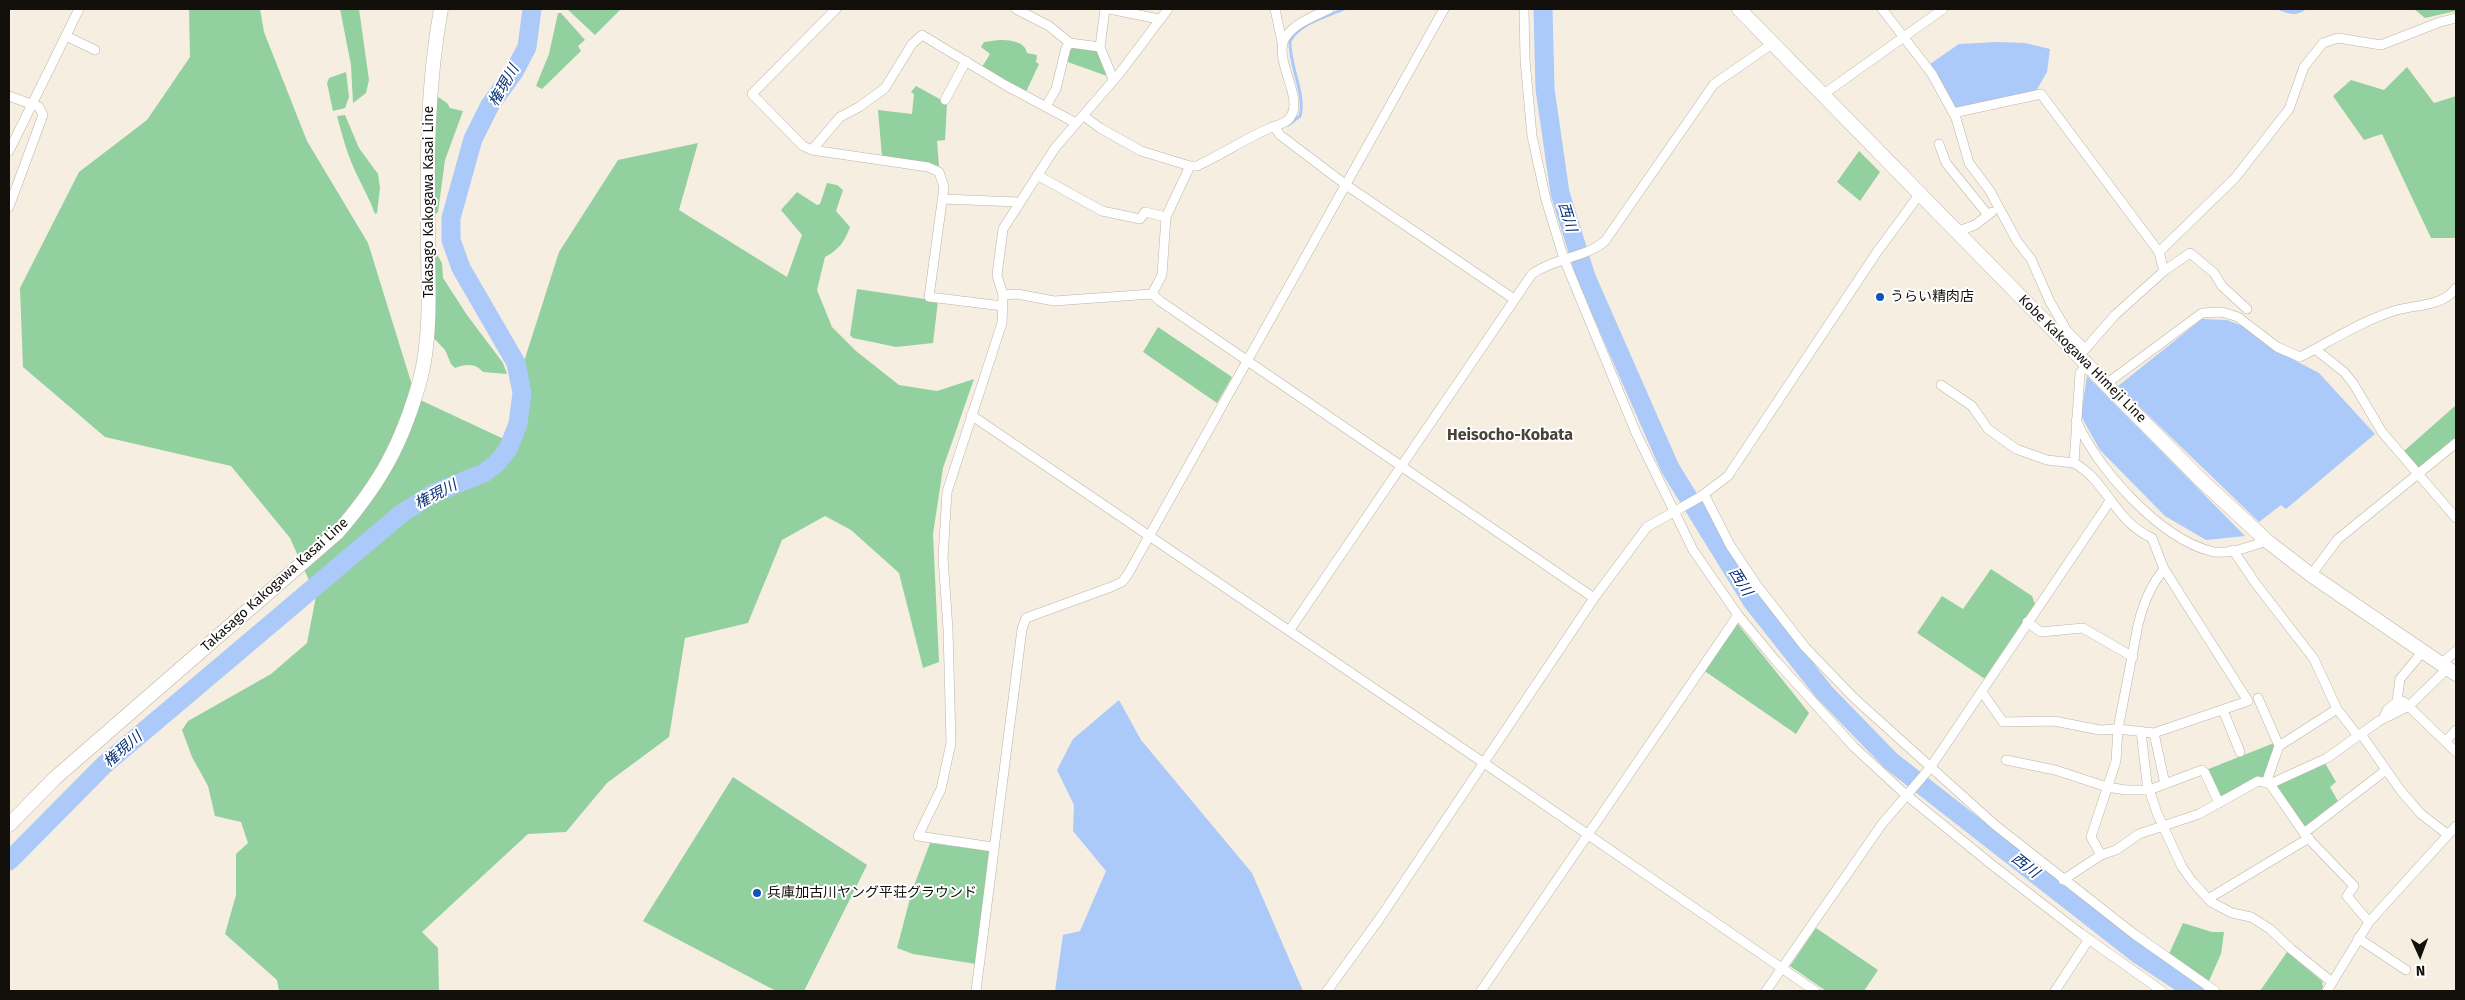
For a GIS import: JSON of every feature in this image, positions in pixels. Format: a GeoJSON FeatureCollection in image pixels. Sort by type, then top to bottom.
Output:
{"type":"FeatureCollection","features":[{"type":"Feature","properties":{"kind":"main road","name":"Takasago Kakogawa Kasai Line"},"geometry":{"type":"LineString","coordinates":[[9,825],[55,778],[338,532],[367,498],[385,470],[400,441],[421,378],[427,330],[429,105],[434,50],[441,9]]}},
{"type":"Feature","properties":{"kind":"main road","name":"Kobe Kakogawa Himeji Line"},"geometry":{"type":"LineString","coordinates":[[1738,9],[1956,232],[2084,356],[2106,384],[2200,479],[2267,541],[2311,575],[2449,668]]}},
{"type":"Feature","properties":{"kind":"street"},"geometry":{"type":"LineString","coordinates":[[9,151],[34,104],[79,9]]}},
{"type":"Feature","properties":{"kind":"street"},"geometry":{"type":"LineString","coordinates":[[836,9],[752,94],[793,138],[812,150],[928,167],[939,172],[943,182],[942,199],[929,297],[1003,306]]}},
{"type":"Feature","properties":{"kind":"street"},"geometry":{"type":"LineString","coordinates":[[1016,9],[1049,26],[1070,42],[1100,47]]}},
{"type":"Feature","properties":{"kind":"street"},"geometry":{"type":"LineString","coordinates":[[1105,9],[1100,47],[1113,79]]}},
{"type":"Feature","properties":{"kind":"street"},"geometry":{"type":"LineString","coordinates":[[1109,9],[1159,19]]}},
{"type":"Feature","properties":{"kind":"street"},"geometry":{"type":"LineString","coordinates":[[993,848],[918,836],[941,789],[951,743],[948,629],[943,558],[947,492],[1002,323],[1004,295],[997,275],[1003,229],[1037,175],[1076,122],[1084,116],[1168,9]]}},
{"type":"Feature","properties":{"kind":"street"},"geometry":{"type":"LineString","coordinates":[[1084,116],[1100,128],[1141,151],[1190,166],[1197,166],[1274,126],[1288,122],[1293,113],[1294,102],[1283,58],[1282,42],[1275,9]]}},
{"type":"Feature","properties":{"kind":"street"},"geometry":{"type":"LineString","coordinates":[[1282,42],[1287,34],[1305,21],[1329,9]]}},
{"type":"Feature","properties":{"kind":"street"},"geometry":{"type":"LineString","coordinates":[[976,991],[1022,629],[1026,618],[1122,582],[1444,9]]}},
{"type":"Feature","properties":{"kind":"street"},"geometry":{"type":"LineString","coordinates":[[1524,9],[1525,60],[1532,136],[1546,200],[1564,259],[1636,433],[1694,550],[1738,615],[1776,661],[1854,747],[1905,794],[2089,939],[2162,991]]}},
{"type":"Feature","properties":{"kind":"street"},"geometry":{"type":"LineString","coordinates":[[1882,9],[1932,74],[1953,113],[1969,163],[1990,191],[2017,241],[2031,259],[2050,302],[2084,356]]}},
{"type":"Feature","properties":{"kind":"street"},"geometry":{"type":"LineString","coordinates":[[1822,96],[1942,9]]}},
{"type":"Feature","properties":{"kind":"street"},"geometry":{"type":"LineString","coordinates":[[2159,252],[2240,171],[2289,109],[2304,67],[2323,44],[2338,38],[2381,45],[2440,22],[2456,18]]}},
{"type":"Feature","properties":{"kind":"street"},"geometry":{"type":"LineString","coordinates":[[812,150],[840,117],[859,107],[885,88],[912,44],[920,35],[926,36],[1005,85],[1076,122]]}},
{"type":"Feature","properties":{"kind":"street"},"geometry":{"type":"LineString","coordinates":[[66,36],[94,50]]}},
{"type":"Feature","properties":{"kind":"street"},"geometry":{"type":"LineString","coordinates":[[1046,106],[1056,89],[1066,48],[1070,42]]}},
{"type":"Feature","properties":{"kind":"street"},"geometry":{"type":"LineString","coordinates":[[1289,631],[1532,274],[1545,265],[1593,249],[1610,235],[1714,84],[1772,44]]}},
{"type":"Feature","properties":{"kind":"street"},"geometry":{"type":"LineString","coordinates":[[945,100],[966,62]]}},
{"type":"Feature","properties":{"kind":"street"},"geometry":{"type":"LineString","coordinates":[[1953,113],[2041,94],[2159,252],[2164,271]]}},
{"type":"Feature","properties":{"kind":"street"},"geometry":{"type":"LineString","coordinates":[[9,96],[34,104],[41,110],[43,120],[9,207]]}},
{"type":"Feature","properties":{"kind":"street"},"geometry":{"type":"LineString","coordinates":[[1274,126],[1280,135],[1346,185],[1514,300]]}},
{"type":"Feature","properties":{"kind":"street"},"geometry":{"type":"LineString","coordinates":[[1939,144],[1946,163],[1988,215]]}},
{"type":"Feature","properties":{"kind":"street"},"geometry":{"type":"LineString","coordinates":[[1152,294],[1162,275],[1166,217],[1190,166]]}},
{"type":"Feature","properties":{"kind":"street"},"geometry":{"type":"LineString","coordinates":[[1037,175],[1102,211],[1140,219],[1146,212],[1166,217]]}},
{"type":"Feature","properties":{"kind":"street"},"geometry":{"type":"LineString","coordinates":[[1327,991],[1380,918],[1594,598],[1647,527],[1702,496],[1728,476],[1877,252],[1919,194]]}},
{"type":"Feature","properties":{"kind":"street"},"geometry":{"type":"LineString","coordinates":[[942,199],[1019,202]]}},
{"type":"Feature","properties":{"kind":"street"},"geometry":{"type":"LineString","coordinates":[[1956,232],[1975,225],[1998,207]]}},
{"type":"Feature","properties":{"kind":"street"},"geometry":{"type":"LineString","coordinates":[[2074,463],[2080,373],[2084,356],[2115,315],[2164,271],[2190,253],[2214,273],[2222,286],[2247,309]]}},
{"type":"Feature","properties":{"kind":"street"},"geometry":{"type":"LineString","coordinates":[[2106,384],[2202,312],[2222,312],[2238,317],[2277,347],[2300,357],[2381,316],[2445,298],[2456,288]]}},
{"type":"Feature","properties":{"kind":"street"},"geometry":{"type":"LineString","coordinates":[[1004,295],[1018,294],[1054,301],[1152,294],[1594,598]]}},
{"type":"Feature","properties":{"kind":"street"},"geometry":{"type":"LineString","coordinates":[[2315,349],[2344,372],[2353,383],[2382,432],[2456,518]]}},
{"type":"Feature","properties":{"kind":"street"},"geometry":{"type":"LineString","coordinates":[[1941,385],[1972,406],[1988,429],[2016,449],[2046,460],[2074,463],[2106,493],[2110,501],[2128,523],[2152,538],[2164,569],[2248,701],[2154,732],[2118,729],[2100,730],[2054,721],[2004,722],[1982,692]]}},
{"type":"Feature","properties":{"kind":"street"},"geometry":{"type":"LineString","coordinates":[[971,415],[1484,763],[1815,991]]}},
{"type":"Feature","properties":{"kind":"street"},"geometry":{"type":"LineString","coordinates":[[2076,420],[2088,446],[2102,465],[2156,521],[2177,536],[2211,552],[2233,550],[2267,541]]}},
{"type":"Feature","properties":{"kind":"street"},"geometry":{"type":"LineString","coordinates":[[2311,575],[2338,539],[2456,443]]}},
{"type":"Feature","properties":{"kind":"street"},"geometry":{"type":"LineString","coordinates":[[1702,496],[1730,545],[1756,584],[1806,647],[1854,698],[1968,802],[2063,880],[2134,934],[2215,991]]}},
{"type":"Feature","properties":{"kind":"street"},"geometry":{"type":"LineString","coordinates":[[1766,991],[1882,824],[1905,794],[1930,768],[2110,501]]}},
{"type":"Feature","properties":{"kind":"street"},"geometry":{"type":"LineString","coordinates":[[2233,550],[2256,584],[2314,659],[2337,709],[2360,735],[2421,814],[2447,834]]}},
{"type":"Feature","properties":{"kind":"street"},"geometry":{"type":"LineString","coordinates":[[2101,855],[2091,837],[2116,761],[2118,729],[2142,609],[2153,582],[2164,569]]}},
{"type":"Feature","properties":{"kind":"street"},"geometry":{"type":"LineString","coordinates":[[1481,991],[1738,615]]}},
{"type":"Feature","properties":{"kind":"street"},"geometry":{"type":"LineString","coordinates":[[2027,622],[2041,632],[2083,628],[2133,657]]}},
{"type":"Feature","properties":{"kind":"street"},"geometry":{"type":"LineString","coordinates":[[2384,719],[2387,710],[2397,701],[2400,679],[2424,650]]}},
{"type":"Feature","properties":{"kind":"street"},"geometry":{"type":"LineString","coordinates":[[2063,880],[2101,855],[2116,850],[2140,834],[2199,814],[2253,784],[2258,782],[2268,784],[2327,758],[2384,719],[2409,706],[2449,668],[2456,651]]}},
{"type":"Feature","properties":{"kind":"street"},"geometry":{"type":"LineString","coordinates":[[2258,698],[2279,746],[2268,784]]}},
{"type":"Feature","properties":{"kind":"street"},"geometry":{"type":"LineString","coordinates":[[2397,701],[2399,700],[2409,706],[2456,752]]}},
{"type":"Feature","properties":{"kind":"street"},"geometry":{"type":"LineString","coordinates":[[2279,746],[2337,709]]}},
{"type":"Feature","properties":{"kind":"street"},"geometry":{"type":"LineString","coordinates":[[2223,710],[2240,752]]}},
{"type":"Feature","properties":{"kind":"street"},"geometry":{"type":"LineString","coordinates":[[2446,741],[2456,730]]}},
{"type":"Feature","properties":{"kind":"street"},"geometry":{"type":"LineString","coordinates":[[2141,731],[2149,790],[2182,867],[2208,899],[2232,913],[2251,917],[2270,929],[2291,950],[2332,982]]}},
{"type":"Feature","properties":{"kind":"street"},"geometry":{"type":"LineString","coordinates":[[2154,732],[2166,784]]}},
{"type":"Feature","properties":{"kind":"street"},"geometry":{"type":"LineString","coordinates":[[2006,760],[2055,770],[2107,788],[2149,790],[2202,770],[2220,803]]}},
{"type":"Feature","properties":{"kind":"street"},"geometry":{"type":"LineString","coordinates":[[2208,899],[2306,836],[2386,770]]}},
{"type":"Feature","properties":{"kind":"street"},"geometry":{"type":"LineString","coordinates":[[2268,784],[2306,836],[2354,886],[2347,896],[2369,922]]}},
{"type":"Feature","properties":{"kind":"street"},"geometry":{"type":"LineString","coordinates":[[2327,991],[2369,922],[2456,826]]}},
{"type":"Feature","properties":{"kind":"street"},"geometry":{"type":"LineString","coordinates":[[2358,938],[2406,970]]}},
{"type":"Feature","properties":{"kind":"street"},"geometry":{"type":"LineString","coordinates":[[2055,991],[2089,939]]}},
{"type":"Feature","properties":{"kind":"green space"},"geometry":{"type":"Polygon","coordinates":[[[189,9],[260,9],[264,32],[307,141],[368,243],[416,398],[506,440],[519,377],[559,252],[618,160],[698,143],[679,210],[787,277],[802,235],[781,210],[797,192],[817,205],[820,204],[827,183],[837,185],[843,190],[836,211],[850,227],[841,245],[825,257],[817,290],[832,327],[856,351],[899,385],[937,391],[974,379],[943,468],[933,534],[939,662],[923,668],[899,573],[851,530],[825,516],[782,540],[748,623],[685,638],[669,737],[607,783],[566,832],[528,834],[422,932],[438,948],[439,991],[279,991],[277,980],[225,934],[236,895],[236,854],[248,843],[241,822],[215,816],[208,786],[192,757],[182,730],[188,721],[271,674],[307,643],[316,596],[290,538],[231,466],[105,437],[23,367],[20,288],[79,172],[147,120],[190,57],[189,9]]]}},
{"type":"Feature","properties":{"kind":"green space"},"geometry":{"type":"Polygon","coordinates":[[[340,9],[359,9],[369,80],[366,93],[353,103],[351,65],[340,9]]]}},
{"type":"Feature","properties":{"kind":"green space"},"geometry":{"type":"Polygon","coordinates":[[[567,9],[621,9],[595,35],[567,9]]]}},
{"type":"Feature","properties":{"kind":"green space"},"geometry":{"type":"Polygon","coordinates":[[[2414,9],[2456,9],[2456,11],[2425,18],[2414,9]]]}},
{"type":"Feature","properties":{"kind":"green space"},"geometry":{"type":"Polygon","coordinates":[[[558,13],[561,13],[585,40],[578,46],[581,51],[542,89],[536,86],[549,54],[558,13]]]}},
{"type":"Feature","properties":{"kind":"green space"},"geometry":{"type":"Polygon","coordinates":[[[999,40],[1016,42],[1026,49],[1027,53],[1037,55],[1036,62],[1039,64],[1025,94],[982,67],[990,54],[981,47],[984,42],[999,40]]]}},
{"type":"Feature","properties":{"kind":"green space"},"geometry":{"type":"Polygon","coordinates":[[[1070,46],[1098,50],[1107,76],[1065,61],[1070,46]]]}},
{"type":"Feature","properties":{"kind":"green space"},"geometry":{"type":"Polygon","coordinates":[[[2407,67],[2434,103],[2456,96],[2456,238],[2431,238],[2382,134],[2364,140],[2333,96],[2351,80],[2384,90],[2407,67]]]}},
{"type":"Feature","properties":{"kind":"green space"},"geometry":{"type":"Polygon","coordinates":[[[346,72],[349,97],[345,108],[333,111],[327,83],[329,78],[346,72]]]}},
{"type":"Feature","properties":{"kind":"green space"},"geometry":{"type":"Polygon","coordinates":[[[916,86],[947,103],[945,140],[937,141],[939,166],[882,157],[878,110],[912,114],[914,94],[911,92],[916,86]]]}},
{"type":"Feature","properties":{"kind":"green space"},"geometry":{"type":"Polygon","coordinates":[[[435,95],[447,103],[450,108],[463,111],[445,160],[438,212],[434,215],[435,95]]]}},
{"type":"Feature","properties":{"kind":"green space"},"geometry":{"type":"Polygon","coordinates":[[[345,115],[359,148],[378,174],[380,188],[377,213],[375,214],[354,168],[343,138],[337,116],[345,115]]]}},
{"type":"Feature","properties":{"kind":"green space"},"geometry":{"type":"Polygon","coordinates":[[[1859,151],[1880,172],[1860,201],[1837,182],[1859,151]]]}},
{"type":"Feature","properties":{"kind":"green space"},"geometry":{"type":"Polygon","coordinates":[[[434,249],[442,263],[443,278],[467,315],[503,363],[507,374],[483,372],[477,367],[470,365],[455,368],[451,364],[445,350],[432,336],[434,249]]]}},
{"type":"Feature","properties":{"kind":"green space"},"geometry":{"type":"Polygon","coordinates":[[[857,289],[938,301],[933,343],[896,347],[853,338],[850,335],[857,289]]]}},
{"type":"Feature","properties":{"kind":"green space"},"geometry":{"type":"Polygon","coordinates":[[[1158,327],[1232,377],[1217,403],[1143,352],[1158,327]]]}},
{"type":"Feature","properties":{"kind":"green space"},"geometry":{"type":"Polygon","coordinates":[[[2455,406],[2456,440],[2423,468],[2418,467],[2404,451],[2455,406]]]}},
{"type":"Feature","properties":{"kind":"green space"},"geometry":{"type":"Polygon","coordinates":[[[1991,569],[2032,596],[2035,604],[1985,679],[1917,633],[1942,596],[1963,609],[1991,569]]]}},
{"type":"Feature","properties":{"kind":"green space"},"geometry":{"type":"Polygon","coordinates":[[[1737,623],[1809,713],[1796,734],[1706,672],[1705,666],[1737,623]]]}},
{"type":"Feature","properties":{"kind":"green space"},"geometry":{"type":"Polygon","coordinates":[[[2274,743],[2277,748],[2264,777],[2221,800],[2206,770],[2274,743]]]}},
{"type":"Feature","properties":{"kind":"green space"},"geometry":{"type":"Polygon","coordinates":[[[2325,763],[2336,782],[2330,787],[2339,803],[2306,829],[2277,786],[2325,763]]]}},
{"type":"Feature","properties":{"kind":"green space","name":"兵庫加古川ヤング平荘グラウンド"},"geometry":{"type":"Polygon","coordinates":[[[733,777],[867,865],[804,991],[776,991],[643,921],[733,777]]]}},
{"type":"Feature","properties":{"kind":"green space"},"geometry":{"type":"Polygon","coordinates":[[[930,843],[989,851],[976,964],[913,954],[897,948],[912,891],[930,843]]]}},
{"type":"Feature","properties":{"kind":"green space"},"geometry":{"type":"Polygon","coordinates":[[[2183,923],[2212,932],[2224,932],[2221,954],[2208,983],[2169,954],[2183,923]]]}},
{"type":"Feature","properties":{"kind":"green space"},"geometry":{"type":"Polygon","coordinates":[[[1816,928],[1878,970],[1864,991],[1826,991],[1790,966],[1816,928]]]}},
{"type":"Feature","properties":{"kind":"green space"},"geometry":{"type":"Polygon","coordinates":[[[2287,952],[2322,981],[2323,987],[2321,991],[2260,991],[2287,952]]]}},
{"type":"Feature","properties":{"kind":"water"},"geometry":{"type":"Polygon","coordinates":[[[2276,9],[2307,9],[2292,14],[2276,9]]]}},
{"type":"Feature","properties":{"kind":"water"},"geometry":{"type":"Polygon","coordinates":[[[2025,43],[2050,49],[2047,72],[2036,91],[1954,108],[1930,64],[1959,44],[2025,43]]]}},
{"type":"Feature","properties":{"kind":"water"},"geometry":{"type":"Polygon","coordinates":[[[2202,319],[2227,320],[2245,327],[2273,349],[2319,373],[2375,434],[2286,509],[2281,505],[2259,522],[2118,386],[2202,319]]]}},
{"type":"Feature","properties":{"kind":"water"},"geometry":{"type":"Polygon","coordinates":[[[2087,376],[2245,536],[2206,540],[2165,516],[2100,450],[2081,416],[2087,376]]]}},
{"type":"Feature","properties":{"kind":"water"},"geometry":{"type":"Polygon","coordinates":[[[1119,700],[1141,740],[1252,873],[1303,991],[1055,991],[1063,935],[1080,931],[1106,871],[1073,831],[1074,805],[1057,770],[1073,739],[1119,700]]]}},
{"type":"Feature","properties":{"kind":"waterway","name":"権現川"},"geometry":{"type":"LineString","coordinates":[[9,861],[104,765],[402,513],[434,493],[484,473],[497,463],[508,449],[518,424],[522,393],[516,363],[461,268],[451,240],[451,218],[473,139],[490,105],[514,72],[527,47],[532,9]]}},
{"type":"Feature","properties":{"kind":"waterway"},"geometry":{"type":"LineString","coordinates":[[1288,125],[1300,116],[1301,107],[1290,41],[1294,35],[1307,25],[1344,9]]}},
{"type":"Feature","properties":{"kind":"waterway","name":"西川"},"geometry":{"type":"LineString","coordinates":[[1543,9],[1545,89],[1560,193],[1586,277],[1670,468],[1752,601],[1824,692],[1891,761],[2138,954],[2194,991]]}},
{"type":"Feature","properties":{"kind":"place","name":"うらい精肉店"},"geometry":{"type":"Point","coordinates":[1880,297]}},
{"type":"Feature","properties":{"kind":"place","name":"兵庫加古川ヤング平荘グラウンド"},"geometry":{"type":"Point","coordinates":[757,893]}},
{"type":"Feature","properties":{"kind":"district","name":"Heisocho-Kobata"},"geometry":{"type":"Point","coordinates":[1510,436]}}]}
